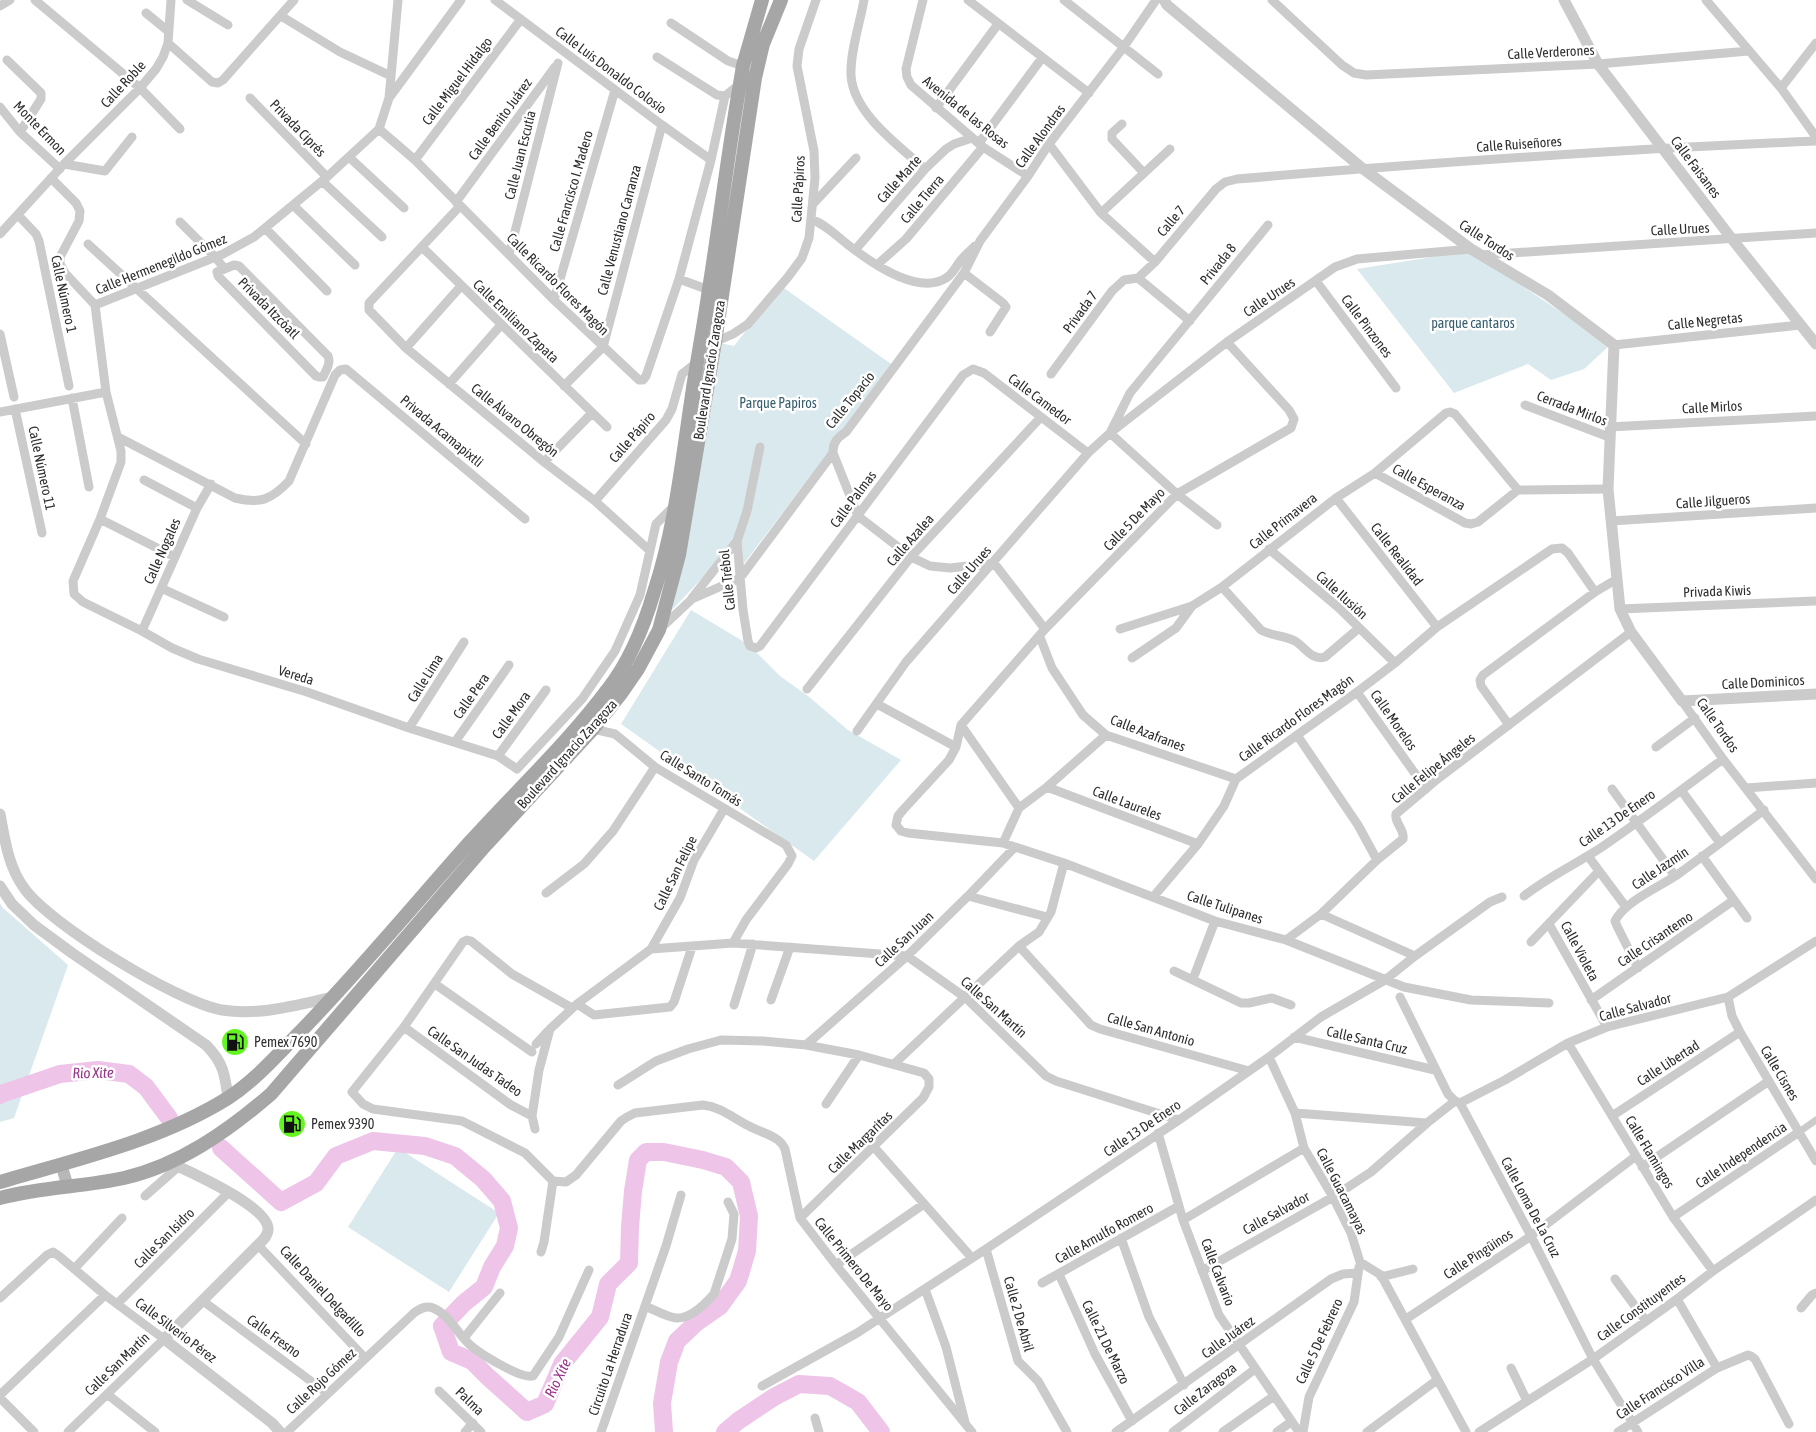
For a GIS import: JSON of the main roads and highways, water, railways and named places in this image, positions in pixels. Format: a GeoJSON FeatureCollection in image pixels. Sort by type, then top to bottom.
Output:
{"type":"FeatureCollection","features":[{"type":"Feature","properties":{"kind":"main road","name":"Boulevard Ignacio Zaragoza"},"geometry":{"type":"LineString","coordinates":[[0,1182],[157,1133],[228,1098],[250,1082],[334,997],[471,841],[578,725],[609,688],[623,667],[654,593],[666,550],[675,505],[743,66],[762,0]]}},
{"type":"Feature","properties":{"kind":"main road","name":"Boulevard Ignacio Zaragoza"},"geometry":{"type":"LineString","coordinates":[[0,1198],[123,1178],[174,1164],[246,1116],[271,1094],[484,847],[593,729],[638,669],[659,630],[679,555],[755,78],[763,44],[781,0]]}},
{"type":"Feature","properties":{"kind":"main road"},"geometry":{"type":"LineString","coordinates":[[61,1164],[68,1187]]}},
{"type":"Feature","properties":{"kind":"waterway","name":"Rio Xite"},"geometry":{"type":"LineString","coordinates":[[0,1095],[60,1074],[98,1070],[129,1074],[146,1087],[169,1118]]}},
{"type":"Feature","properties":{"kind":"waterway","name":"Rio Xite"},"geometry":{"type":"LineString","coordinates":[[221,1148],[281,1202],[316,1183],[336,1156],[373,1141],[425,1146],[455,1156],[483,1179],[502,1201],[509,1228],[505,1246],[492,1267],[484,1287],[464,1303],[442,1326],[451,1352],[472,1361],[527,1412],[545,1404],[562,1364],[600,1317],[608,1284],[629,1263],[633,1191],[638,1160],[646,1152],[664,1152],[726,1167],[741,1182],[749,1216],[747,1251],[738,1281],[720,1306],[697,1322],[677,1341],[669,1362],[662,1403],[664,1432]]}},
{"type":"Feature","properties":{"kind":"waterway","name":"Rio Xite"},"geometry":{"type":"LineString","coordinates":[[725,1432],[774,1397],[799,1384],[830,1386],[858,1402],[881,1432]]}},
{"type":"Feature","properties":{"kind":"place","name":"Pemex 7690"},"geometry":{"type":"Point","coordinates":[235,1042]}},
{"type":"Feature","properties":{"kind":"place","name":"Pemex 9390"},"geometry":{"type":"Point","coordinates":[292,1124]}},
{"type":"Feature","properties":{"kind":"park label","name":"parque cantaros"},"geometry":{"type":"Point","coordinates":[1473,323]}},
{"type":"Feature","properties":{"kind":"park label","name":"Parque Papiros"},"geometry":{"type":"Point","coordinates":[778,403]}}]}
